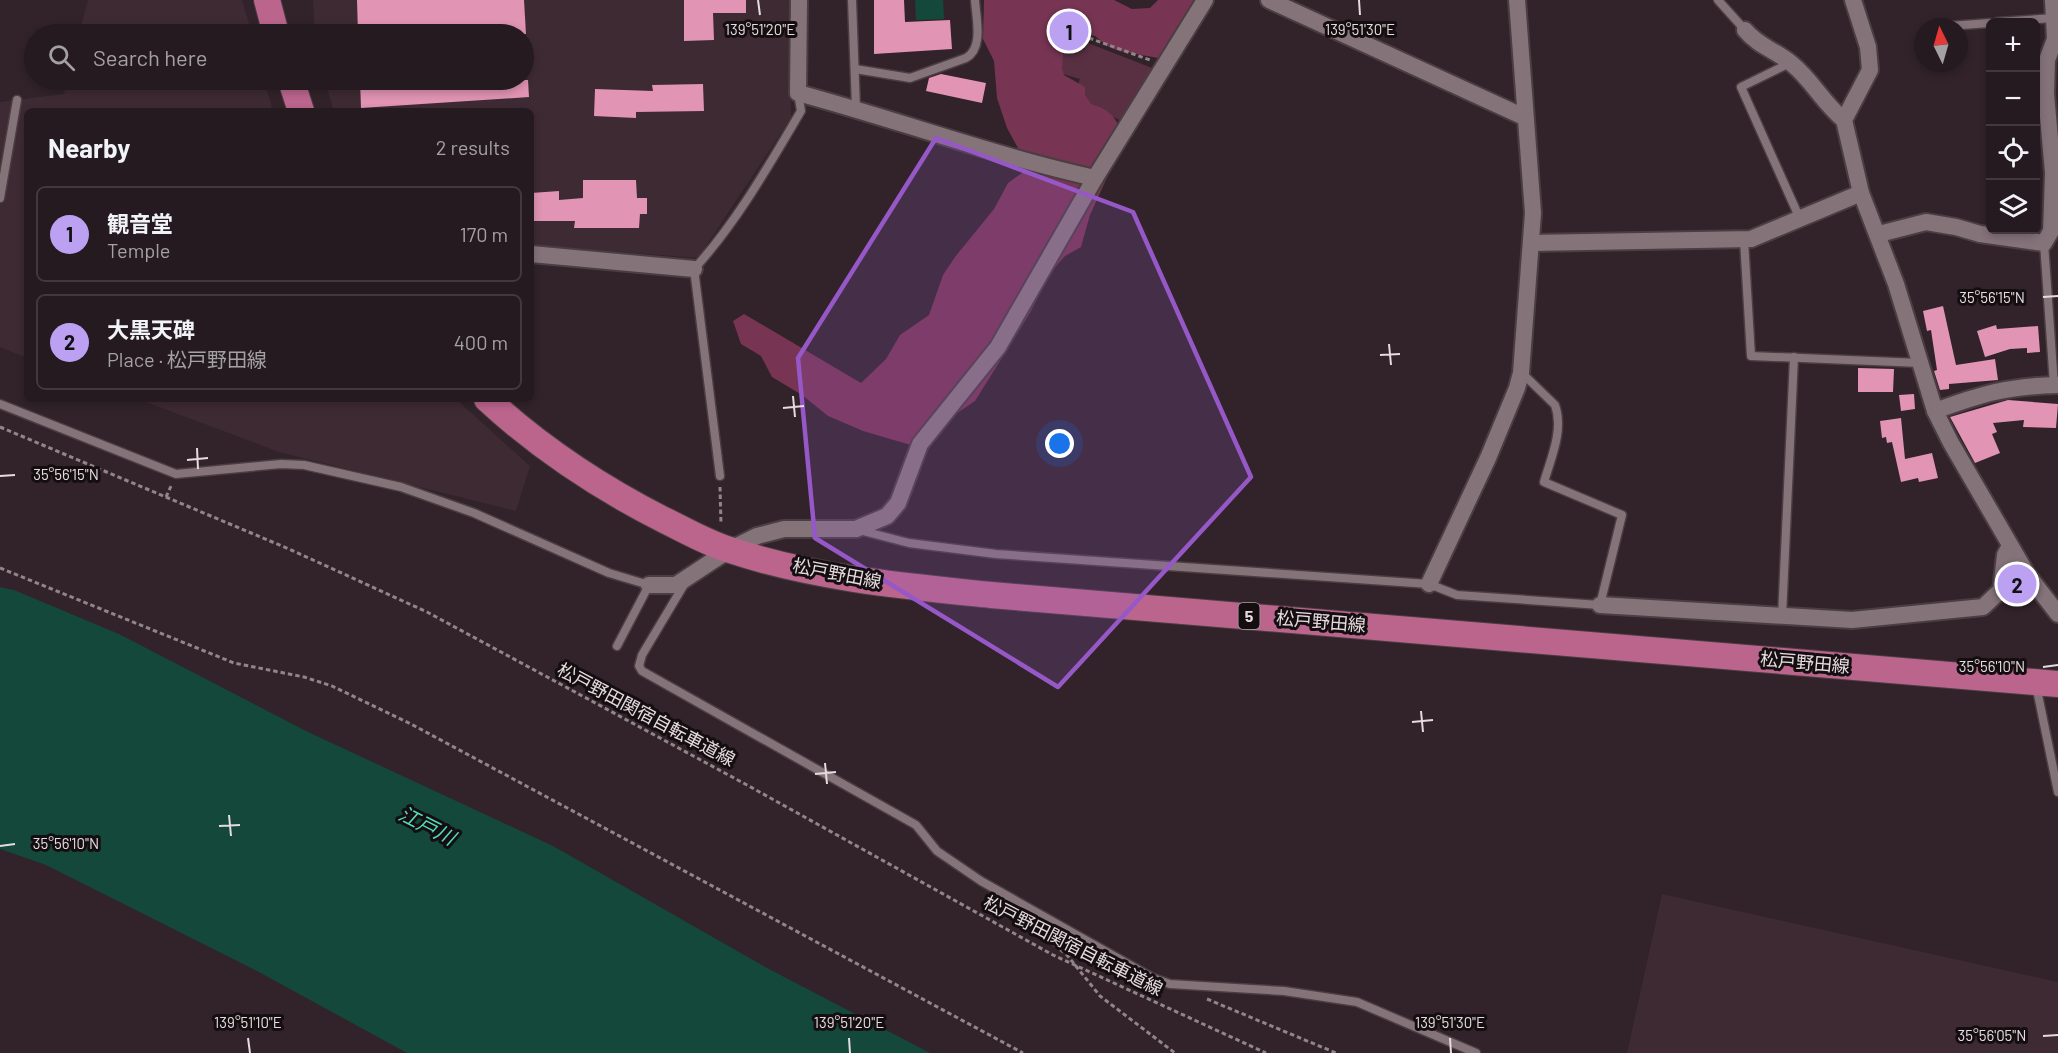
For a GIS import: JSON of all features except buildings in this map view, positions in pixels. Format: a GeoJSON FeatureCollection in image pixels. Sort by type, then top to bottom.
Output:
{"type":"FeatureCollection","features":[{"type":"Feature","properties":{"kind":"main road"},"geometry":{"type":"LineString","coordinates":[[267,0],[273,24]]}},
{"type":"Feature","properties":{"kind":"main road"},"geometry":{"type":"LineString","coordinates":[[294,90],[300,108]]}},
{"type":"Feature","properties":{"kind":"main road","name":"松戸野田線"},"geometry":{"type":"LineString","coordinates":[[490,402],[525,433],[568,465],[631,503],[729,550],[840,577],[991,595],[2047,683]]}},
{"type":"Feature","properties":{"kind":"street"},"geometry":{"type":"LineString","coordinates":[[799,0],[798,93],[856,108],[978,147],[1095,178]]}},
{"type":"Feature","properties":{"kind":"street"},"geometry":{"type":"LineString","coordinates":[[649,585],[676,585],[729,550],[757,536],[784,529],[856,529],[887,516],[898,503],[920,444],[998,347],[1095,178],[1205,0]]}},
{"type":"Feature","properties":{"kind":"street"},"geometry":{"type":"LineString","coordinates":[[1269,0],[1524,117]]}},
{"type":"Feature","properties":{"kind":"street"},"geometry":{"type":"LineString","coordinates":[[1429,584],[1484,468],[1521,373],[1533,213],[1516,0]]}},
{"type":"Feature","properties":{"kind":"street"},"geometry":{"type":"LineString","coordinates":[[1844,120],[1870,70],[1868,47],[1852,0]]}},
{"type":"Feature","properties":{"kind":"street"},"geometry":{"type":"LineString","coordinates":[[1879,234],[1926,222],[1956,226],[1980,234],[2044,243],[2051,231],[2053,173],[2046,94],[2047,60],[2055,39],[2053,0]]}},
{"type":"Feature","properties":{"kind":"street"},"geometry":{"type":"LineString","coordinates":[[1746,30],[1753,39],[1791,63],[1830,108],[1844,120],[1861,193],[1879,234],[1935,411],[1951,444],[2010,546],[2058,614]]}},
{"type":"Feature","properties":{"kind":"street"},"geometry":{"type":"LineString","coordinates":[[1531,243],[1744,240],[1861,193]]}},
{"type":"Feature","properties":{"kind":"street"},"geometry":{"type":"LineString","coordinates":[[534,254],[694,269]]}},
{"type":"Feature","properties":{"kind":"street"},"geometry":{"type":"LineString","coordinates":[[1935,411],[1984,393],[2012,387],[2056,385]]}},
{"type":"Feature","properties":{"kind":"street"},"geometry":{"type":"LineString","coordinates":[[1600,605],[1852,620],[1983,607],[2001,590],[2005,555],[2010,546]]}},
{"type":"Feature","properties":{"kind":"lane"},"geometry":{"type":"LineString","coordinates":[[852,0],[856,108]]}},
{"type":"Feature","properties":{"kind":"lane"},"geometry":{"type":"LineString","coordinates":[[855,69],[910,78],[974,54],[977,45],[975,0]]}},
{"type":"Feature","properties":{"kind":"lane"},"geometry":{"type":"LineString","coordinates":[[1719,0],[1746,30]]}},
{"type":"Feature","properties":{"kind":"lane"},"geometry":{"type":"LineString","coordinates":[[2040,19],[2054,18]]}},
{"type":"Feature","properties":{"kind":"lane"},"geometry":{"type":"LineString","coordinates":[[1968,25],[1986,23]]}},
{"type":"Feature","properties":{"kind":"lane"},"geometry":{"type":"LineString","coordinates":[[1791,63],[1741,87],[1800,219]]}},
{"type":"Feature","properties":{"kind":"lane"},"geometry":{"type":"LineString","coordinates":[[720,476],[694,269],[756,187],[796,121],[801,111],[798,93]]}},
{"type":"Feature","properties":{"kind":"lane"},"geometry":{"type":"LineString","coordinates":[[0,198],[17,100]]}},
{"type":"Feature","properties":{"kind":"lane"},"geometry":{"type":"LineString","coordinates":[[1744,240],[1751,356],[1920,363]]}},
{"type":"Feature","properties":{"kind":"lane"},"geometry":{"type":"LineString","coordinates":[[2044,243],[2056,385]]}},
{"type":"Feature","properties":{"kind":"lane"},"geometry":{"type":"LineString","coordinates":[[1782,617],[1794,357]]}},
{"type":"Feature","properties":{"kind":"lane"},"geometry":{"type":"LineString","coordinates":[[856,529],[909,543],[996,554],[1429,584],[1457,595],[1600,605],[1622,515],[1544,482],[1558,432],[1557,412],[1555,405],[1521,373]]}},
{"type":"Feature","properties":{"kind":"lane"},"geometry":{"type":"LineString","coordinates":[[0,404],[176,474],[281,464],[304,465],[401,486],[474,513],[609,573],[649,585],[617,646]]}},
{"type":"Feature","properties":{"kind":"lane"},"geometry":{"type":"LineString","coordinates":[[687,579],[642,655],[639,666],[642,671],[916,825],[937,850],[981,882],[1129,966],[1170,984],[1284,992],[1357,1002],[1476,1053]]}},
{"type":"Feature","properties":{"kind":"lane"},"geometry":{"type":"LineString","coordinates":[[2047,683],[2058,792]]}},
{"type":"Feature","properties":{"kind":"path"},"geometry":{"type":"LineString","coordinates":[[1089,38],[1166,66]]}},
{"type":"Feature","properties":{"kind":"path","name":"松戸野田関宿自転車道線"},"geometry":{"type":"LineString","coordinates":[[0,427],[289,549],[427,612],[1077,967],[1266,1053]]}},
{"type":"Feature","properties":{"kind":"path"},"geometry":{"type":"LineString","coordinates":[[720,476],[721,524]]}},
{"type":"Feature","properties":{"kind":"path"},"geometry":{"type":"LineString","coordinates":[[0,568],[234,663],[304,677],[332,686],[411,724],[1023,1053]]}},
{"type":"Feature","properties":{"kind":"path"},"geometry":{"type":"LineString","coordinates":[[1011,911],[1067,955],[1100,996],[1175,1053]]}},
{"type":"Feature","properties":{"kind":"path"},"geometry":{"type":"LineString","coordinates":[[1203,998],[1336,1053]]}},
{"type":"Feature","properties":{"kind":"highlighted area"},"geometry":{"type":"Polygon","coordinates":[[[936,138],[1133,212],[1251,477],[1058,687],[815,538],[798,358],[936,138]]]}},
{"type":"Feature","properties":{"kind":"shaded area"},"geometry":{"type":"Polygon","coordinates":[[[88,0],[242,0],[249,24],[82,24],[88,0]]]}},
{"type":"Feature","properties":{"kind":"shaded area"},"geometry":{"type":"Polygon","coordinates":[[[313,0],[789,0],[791,118],[698,258],[534,245],[534,108],[333,108],[327,90],[534,90],[534,24],[314,24],[313,0]]]}},
{"type":"Feature","properties":{"kind":"shaded area"},"geometry":{"type":"Polygon","coordinates":[[[984,0],[1114,0],[1132,9],[1150,8],[1158,0],[1199,0],[1164,59],[1119,51],[1107,46],[1095,36],[1084,34],[1064,41],[1062,69],[1064,75],[1085,87],[1085,95],[1091,104],[1104,109],[1113,117],[1124,140],[1090,215],[1081,247],[1065,256],[1050,273],[1030,313],[975,401],[950,418],[931,444],[921,448],[863,431],[828,416],[802,395],[772,377],[761,356],[741,344],[733,321],[744,314],[861,383],[886,359],[900,335],[929,315],[943,275],[955,257],[994,209],[1008,183],[1029,168],[1007,128],[997,98],[994,61],[983,39],[984,0]]]}},
{"type":"Feature","properties":{"kind":"shaded area"},"geometry":{"type":"Polygon","coordinates":[[[1088,43],[1152,68],[1122,121],[1073,99],[1080,79],[1056,72],[1066,44],[1084,50],[1088,43]]]}},
{"type":"Feature","properties":{"kind":"shaded area"},"geometry":{"type":"Polygon","coordinates":[[[65,90],[267,90],[272,108],[24,108],[24,357],[0,347],[0,102],[64,94],[65,90]]]}},
{"type":"Feature","properties":{"kind":"shaded area"},"geometry":{"type":"Polygon","coordinates":[[[146,402],[459,402],[530,466],[516,511],[279,452],[146,402]]]}},
{"type":"Feature","properties":{"kind":"shaded area"},"geometry":{"type":"Polygon","coordinates":[[[1662,894],[2058,982],[2058,1053],[1627,1053],[1662,894]]]}},
{"type":"Feature","properties":{"kind":"water"},"geometry":{"type":"Polygon","coordinates":[[[915,0],[943,0],[944,19],[916,20],[915,0]]]}},
{"type":"Feature","properties":{"kind":"water","name":"江戸川"},"geometry":{"type":"Polygon","coordinates":[[[0,587],[14,590],[119,634],[306,731],[553,846],[767,968],[930,1053],[407,1053],[257,971],[46,865],[0,849],[0,587]]]}},
{"type":"Feature","properties":{"kind":"place","name":"観音堂"},"geometry":{"type":"Point","coordinates":[1069,31]}},
{"type":"Feature","properties":{"kind":"place","name":"大黒天碑"},"geometry":{"type":"Point","coordinates":[2017,584]}}]}
